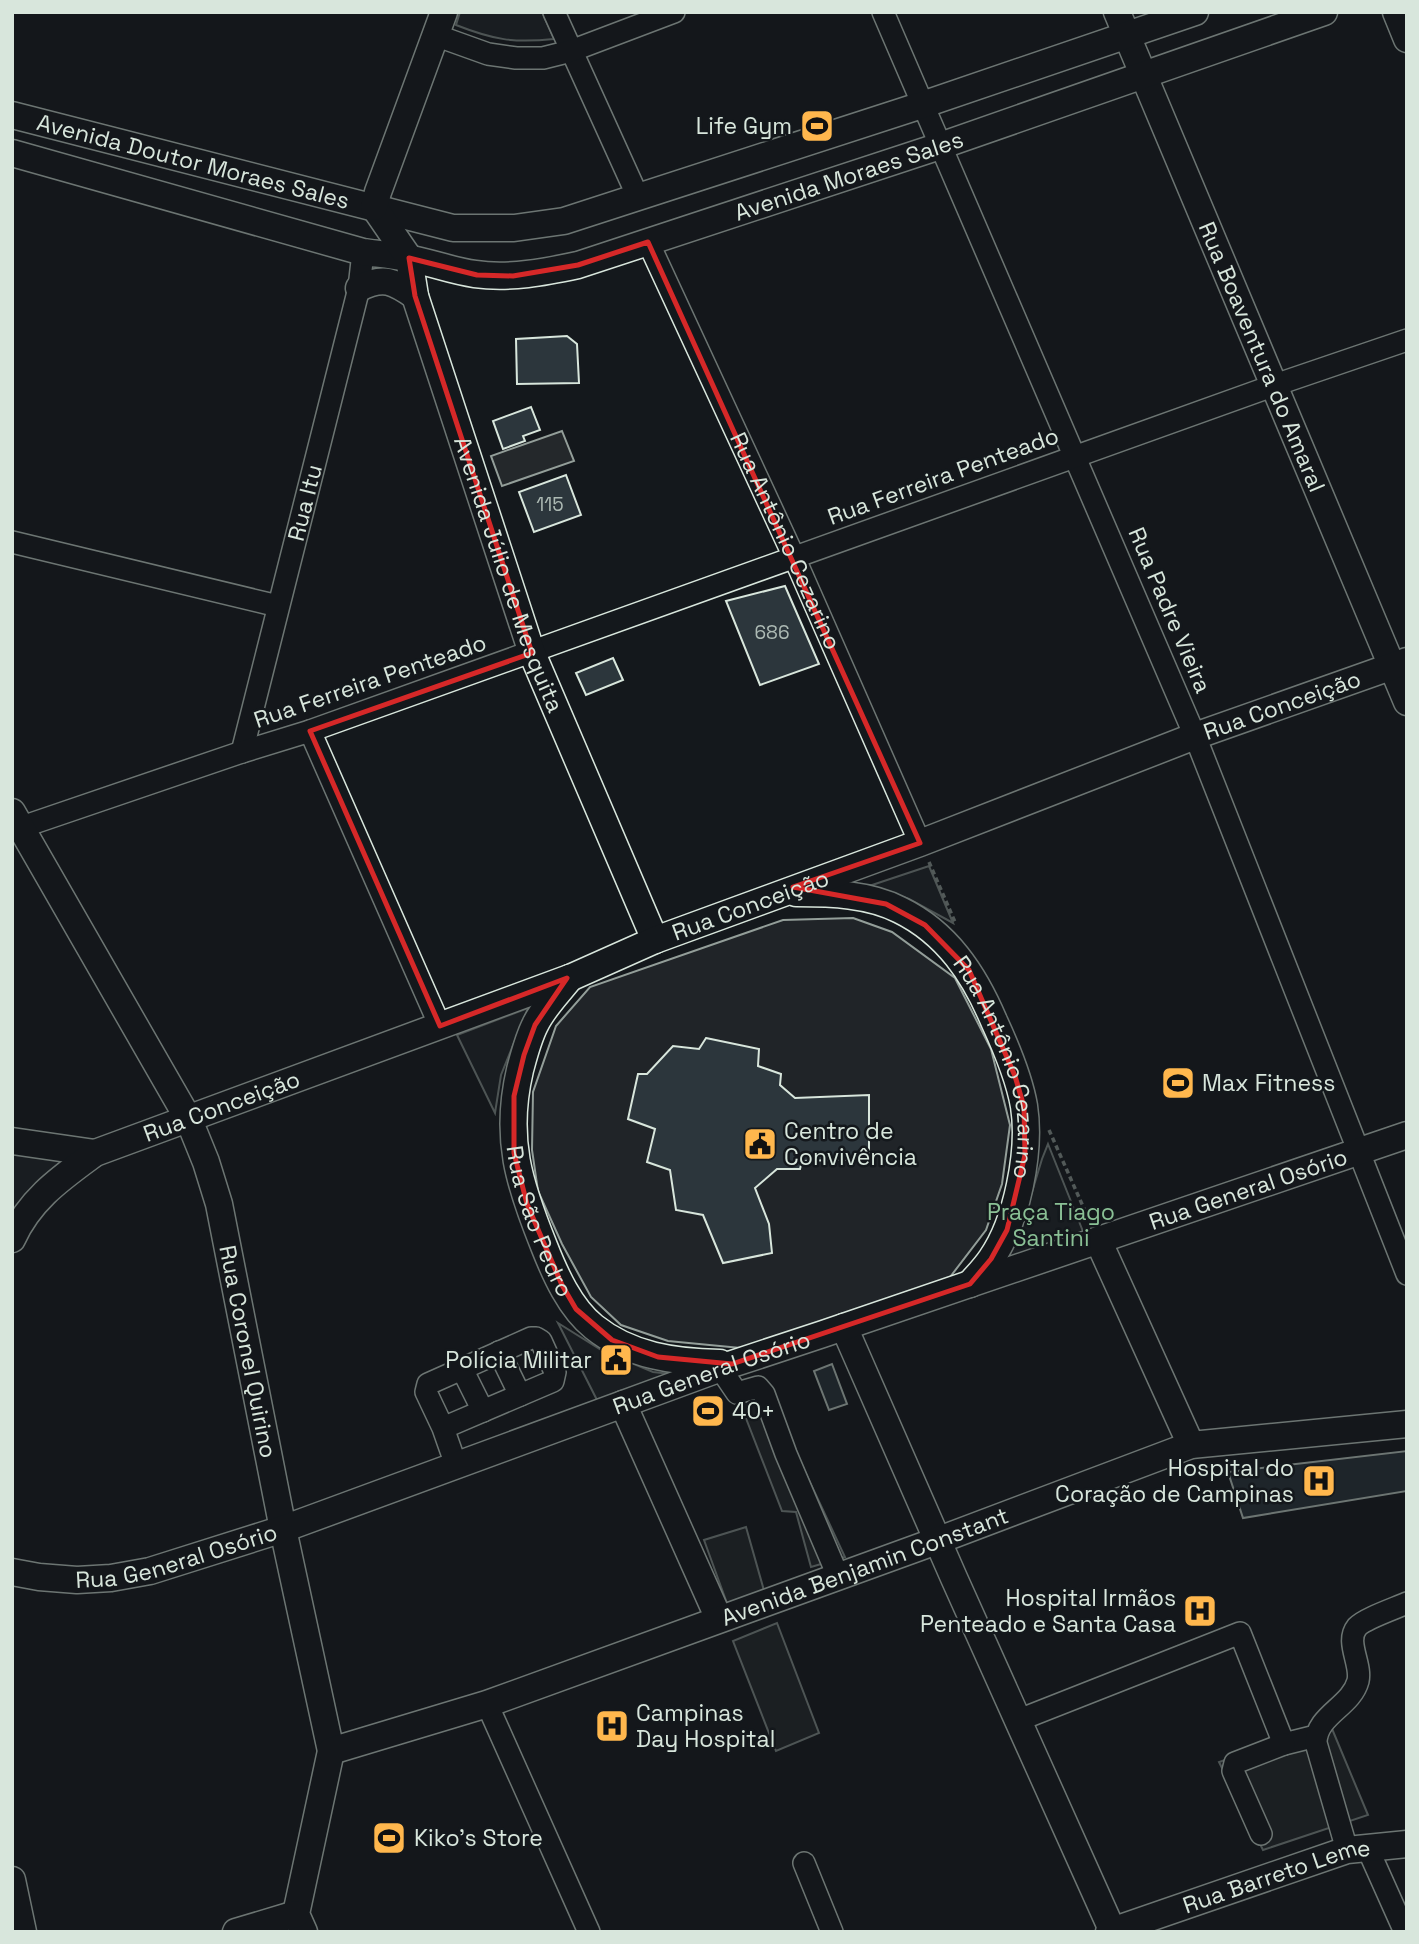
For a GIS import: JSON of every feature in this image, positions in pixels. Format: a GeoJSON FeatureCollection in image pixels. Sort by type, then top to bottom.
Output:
{"type":"FeatureCollection","features":[{"type":"Feature","properties":{"kind":"main road","name":"Avenida Moraes Sales"},"geometry":{"type":"LineString","coordinates":[[374,207],[453,228],[514,228],[564,221],[922,105],[1122,24],[1195,12]]}},
{"type":"Feature","properties":{"kind":"main road","name":"Avenida Moraes Sales"},"geometry":{"type":"LineString","coordinates":[[363,252],[408,258],[477,275],[513,276],[578,265],[940,146],[1324,12]]}},
{"type":"Feature","properties":{"kind":"main road"},"geometry":{"type":"LineString","coordinates":[[1396,12],[1407,38]]}},
{"type":"Feature","properties":{"kind":"main road"},"geometry":{"type":"LineString","coordinates":[[374,207],[440,23]]}},
{"type":"Feature","properties":{"kind":"main road","name":"Rua Boaventura do Amaral"},"geometry":{"type":"LineString","coordinates":[[1122,24],[1275,384],[1400,664],[1407,702]]}},
{"type":"Feature","properties":{"kind":"main road","name":"Avenida Doutor Moraes Sales"},"geometry":{"type":"LineString","coordinates":[[12,115],[374,207]]}},
{"type":"Feature","properties":{"kind":"main road","name":"Avenida Doutor Moraes Sales"},"geometry":{"type":"LineString","coordinates":[[12,153],[363,252]]}},
{"type":"Feature","properties":{"kind":"main road","name":"Avenida Júlio de Mesquita"},"geometry":{"type":"LineString","coordinates":[[374,207],[408,258],[415,296],[532,653],[655,940]]}},
{"type":"Feature","properties":{"kind":"main road"},"geometry":{"type":"LineString","coordinates":[[359,288],[375,281],[391,281],[415,296]]}},
{"type":"Feature","properties":{"kind":"main road","name":"Rua Conceição"},"geometry":{"type":"LineString","coordinates":[[95,1153],[572,977],[655,940],[920,843],[1195,736],[1400,664]]}},
{"type":"Feature","properties":{"kind":"main road","name":"Rua Coronel Quirino"},"geometry":{"type":"LineString","coordinates":[[17,819],[189,1119],[219,1204],[283,1529],[331,1751],[300,1923]]}},
{"type":"Feature","properties":{"kind":"main road","name":"Rua Antônio Cezarino"},"geometry":{"type":"LineString","coordinates":[[778,894],[830,893],[874,901],[901,910],[925,925],[949,946],[969,970],[982,993],[1024,1107],[1025,1156],[1019,1190],[1007,1230],[991,1259],[970,1284]]}},
{"type":"Feature","properties":{"kind":"main road","name":"Rua São Pedro"},"geometry":{"type":"LineString","coordinates":[[572,977],[535,1025],[514,1096],[514,1153],[527,1204],[547,1254],[576,1309],[592,1326],[612,1340],[658,1357],[726,1366]]}},
{"type":"Feature","properties":{"kind":"main road","name":"Rua General Osório"},"geometry":{"type":"LineString","coordinates":[[12,1572],[77,1580],[111,1578],[150,1571],[283,1529],[726,1366],[1407,1135]]}},
{"type":"Feature","properties":{"kind":"main road"},"geometry":{"type":"LineString","coordinates":[[12,1142],[95,1153]]}},
{"type":"Feature","properties":{"kind":"main road"},"geometry":{"type":"LineString","coordinates":[[14,1229],[48,1188],[95,1153]]}},
{"type":"Feature","properties":{"kind":"main road"},"geometry":{"type":"LineString","coordinates":[[1098,1240],[1191,1445]]}},
{"type":"Feature","properties":{"kind":"main road"},"geometry":{"type":"LineString","coordinates":[[844,1327],[1112,1931]]}},
{"type":"Feature","properties":{"kind":"main road"},"geometry":{"type":"LineString","coordinates":[[623,1404],[719,1619]]}},
{"type":"Feature","properties":{"kind":"main road","name":"Avenida Benjamin Constant"},"geometry":{"type":"LineString","coordinates":[[331,1751],[487,1704],[939,1540],[1191,1445],[1407,1424]]}},
{"type":"Feature","properties":{"kind":"main road","name":"Rua Barreto Leme"},"geometry":{"type":"LineString","coordinates":[[1112,1931],[1357,1849],[1407,1844]]}},
{"type":"Feature","properties":{"kind":"main road"},"geometry":{"type":"LineString","coordinates":[[12,1880],[23,1932]]}},
{"type":"Feature","properties":{"kind":"main road"},"geometry":{"type":"LineString","coordinates":[[236,1932],[300,1923]]}},
{"type":"Feature","properties":{"kind":"street"},"geometry":{"type":"LineString","coordinates":[[554,12],[638,197]]}},
{"type":"Feature","properties":{"kind":"street"},"geometry":{"type":"LineString","coordinates":[[440,23],[488,54],[543,58],[571,51],[674,12]]}},
{"type":"Feature","properties":{"kind":"street","name":"Rua Padre Vieira"},"geometry":{"type":"LineString","coordinates":[[883,12],[1195,736],[1407,1274]]}},
{"type":"Feature","properties":{"kind":"street","name":"Rua Antônio Cezarino"},"geometry":{"type":"LineString","coordinates":[[648,242],[794,557],[920,843]]}},
{"type":"Feature","properties":{"kind":"street","name":"Rua Itu"},"geometry":{"type":"LineString","coordinates":[[242,752],[359,288],[363,252]]}},
{"type":"Feature","properties":{"kind":"street","name":"Rua Ferreira Penteado"},"geometry":{"type":"LineString","coordinates":[[17,819],[310,731],[1275,384],[1407,340]]}},
{"type":"Feature","properties":{"kind":"street"},"geometry":{"type":"LineString","coordinates":[[12,542],[278,606]]}},
{"type":"Feature","properties":{"kind":"street"},"geometry":{"type":"LineString","coordinates":[[310,731],[440,1026]]}},
{"type":"Feature","properties":{"kind":"street"},"geometry":{"type":"LineString","coordinates":[[443,1428],[553,1381],[555,1372],[541,1341],[531,1338],[428,1384],[426,1392],[456,1465]]}},
{"type":"Feature","properties":{"kind":"street"},"geometry":{"type":"LineString","coordinates":[[499,1352],[520,1395]]}},
{"type":"Feature","properties":{"kind":"street"},"geometry":{"type":"LineString","coordinates":[[726,1366],[737,1393],[758,1387],[762,1390],[838,1576]]}},
{"type":"Feature","properties":{"kind":"street"},"geometry":{"type":"LineString","coordinates":[[462,1369],[483,1411]]}},
{"type":"Feature","properties":{"kind":"street"},"geometry":{"type":"LineString","coordinates":[[1405,1932],[1357,1849],[1316,1743],[1316,1736],[1323,1722],[1350,1698],[1359,1678],[1353,1642],[1359,1625],[1407,1603]]}},
{"type":"Feature","properties":{"kind":"street"},"geometry":{"type":"LineString","coordinates":[[1019,1720],[1240,1633],[1284,1744]]}},
{"type":"Feature","properties":{"kind":"street"},"geometry":{"type":"LineString","coordinates":[[487,1704],[589,1932]]}},
{"type":"Feature","properties":{"kind":"street"},"geometry":{"type":"LineString","coordinates":[[1261,1834],[1233,1771],[1235,1763],[1284,1744],[1316,1736]]}},
{"type":"Feature","properties":{"kind":"street"},"geometry":{"type":"LineString","coordinates":[[804,1863],[832,1932]]}},
{"type":"Feature","properties":{"kind":"highlighted area"},"geometry":{"type":"Polygon","coordinates":[[[648,242],[920,843],[793,887],[886,904],[925,925],[969,970],[1015,1076],[1024,1107],[1025,1155],[1007,1230],[991,1259],[970,1284],[732,1364],[658,1357],[612,1340],[576,1309],[562,1285],[527,1204],[514,1153],[514,1096],[524,1055],[535,1025],[567,978],[440,1026],[310,731],[532,653],[415,296],[409,258],[477,275],[513,276],[578,265],[648,242]]]}},
{"type":"Feature","properties":{"kind":"green space"},"geometry":{"type":"Polygon","coordinates":[[[460,12],[542,12],[554,39],[527,41],[482,34],[456,25],[460,12]]]}},
{"type":"Feature","properties":{"kind":"green space"},"geometry":{"type":"Polygon","coordinates":[[[929,866],[953,923],[909,899],[869,886],[929,866]]]}},
{"type":"Feature","properties":{"kind":"green space"},"geometry":{"type":"Polygon","coordinates":[[[853,918],[892,932],[955,978],[991,1049],[1010,1125],[1002,1184],[986,1230],[944,1285],[751,1349],[668,1341],[621,1325],[591,1297],[562,1244],[538,1191],[532,1150],[533,1092],[556,1026],[590,987],[783,920],[853,918]]]}},
{"type":"Feature","properties":{"kind":"green space"},"geometry":{"type":"Polygon","coordinates":[[[528,1008],[501,1075],[495,1113],[457,1035],[528,1008]]]}},
{"type":"Feature","properties":{"kind":"green space","name":"Praça Tiago Santini"},"geometry":{"type":"Polygon","coordinates":[[[1048,1144],[1088,1244],[1001,1270],[1018,1238],[1048,1144]]]}},
{"type":"Feature","properties":{"kind":"green space"},"geometry":{"type":"Polygon","coordinates":[[[12,1150],[69,1161],[17,1213],[12,1208],[12,1150]]]}},
{"type":"Feature","properties":{"kind":"green space"},"geometry":{"type":"Polygon","coordinates":[[[558,1323],[603,1351],[653,1372],[689,1376],[598,1402],[558,1323]]]}},
{"type":"Feature","properties":{"kind":"shaded area"},"geometry":{"type":"Polygon","coordinates":[[[562,431],[574,461],[502,486],[491,456],[562,431]]]}},
{"type":"Feature","properties":{"kind":"shaded area"},"geometry":{"type":"Polygon","coordinates":[[[763,1382],[845,1557],[811,1567],[796,1512],[782,1511],[735,1390],[763,1382]]]}},
{"type":"Feature","properties":{"kind":"shaded area"},"geometry":{"type":"Polygon","coordinates":[[[746,1527],[765,1594],[728,1606],[704,1540],[746,1527]]]}},
{"type":"Feature","properties":{"kind":"shaded area"},"geometry":{"type":"Polygon","coordinates":[[[777,1623],[819,1733],[776,1751],[733,1641],[777,1623]]]}},
{"type":"Feature","properties":{"kind":"shaded area"},"geometry":{"type":"Polygon","coordinates":[[[1330,1724],[1368,1815],[1263,1850],[1219,1762],[1330,1724]]]}},
{"type":"Feature","properties":{"kind":"building"},"geometry":{"type":"Polygon","coordinates":[[[567,336],[577,344],[579,383],[517,384],[516,339],[567,336]]]}},
{"type":"Feature","properties":{"kind":"building"},"geometry":{"type":"Polygon","coordinates":[[[531,407],[540,430],[523,436],[525,441],[503,449],[493,421],[531,407]]]}},
{"type":"Feature","properties":{"kind":"building"},"geometry":{"type":"Polygon","coordinates":[[[566,475],[581,515],[534,532],[519,492],[566,475]]]}},
{"type":"Feature","properties":{"kind":"building"},"geometry":{"type":"Polygon","coordinates":[[[785,586],[819,664],[760,685],[726,601],[785,586]]]}},
{"type":"Feature","properties":{"kind":"building"},"geometry":{"type":"Polygon","coordinates":[[[613,658],[623,680],[586,695],[576,673],[613,658]]]}},
{"type":"Feature","properties":{"kind":"building","name":"Centro de Convivência"},"geometry":{"type":"Polygon","coordinates":[[[706,1038],[759,1049],[758,1066],[781,1074],[780,1085],[795,1098],[869,1095],[869,1159],[802,1161],[800,1169],[777,1169],[755,1188],[769,1224],[772,1253],[723,1263],[703,1215],[676,1210],[670,1170],[647,1162],[655,1129],[628,1119],[638,1074],[647,1074],[673,1046],[699,1049],[706,1038]]]}},
{"type":"Feature","properties":{"kind":"building"},"geometry":{"type":"Polygon","coordinates":[[[832,1364],[847,1404],[829,1410],[814,1371],[832,1364]]]}},
{"type":"Feature","properties":{"kind":"building","name":"Hospital do Coração de Campinas"},"geometry":{"type":"Polygon","coordinates":[[[1407,1451],[1407,1491],[1243,1518],[1228,1472],[1407,1451]]]}},
{"type":"Feature","properties":{"kind":"place","name":"Life Gym"},"geometry":{"type":"Point","coordinates":[817,126]}},
{"type":"Feature","properties":{"kind":"place","name":"Max Fitness"},"geometry":{"type":"Point","coordinates":[1178,1083]}},
{"type":"Feature","properties":{"kind":"place","name":"Centro de Convivência"},"geometry":{"type":"Point","coordinates":[760,1144]}},
{"type":"Feature","properties":{"kind":"place","name":"Polícia Militar"},"geometry":{"type":"Point","coordinates":[616,1360]}},
{"type":"Feature","properties":{"kind":"place","name":"40+"},"geometry":{"type":"Point","coordinates":[708,1411]}},
{"type":"Feature","properties":{"kind":"place","name":"Hospital do Coração de Campinas"},"geometry":{"type":"Point","coordinates":[1319,1481]}},
{"type":"Feature","properties":{"kind":"place","name":"Hospital Irmãos Penteado e Santa Casa"},"geometry":{"type":"Point","coordinates":[1200,1611]}},
{"type":"Feature","properties":{"kind":"place","name":"Campinas Day Hospital"},"geometry":{"type":"Point","coordinates":[612,1726]}},
{"type":"Feature","properties":{"kind":"place","name":"Kiko's Store"},"geometry":{"type":"Point","coordinates":[389,1838]}}]}
